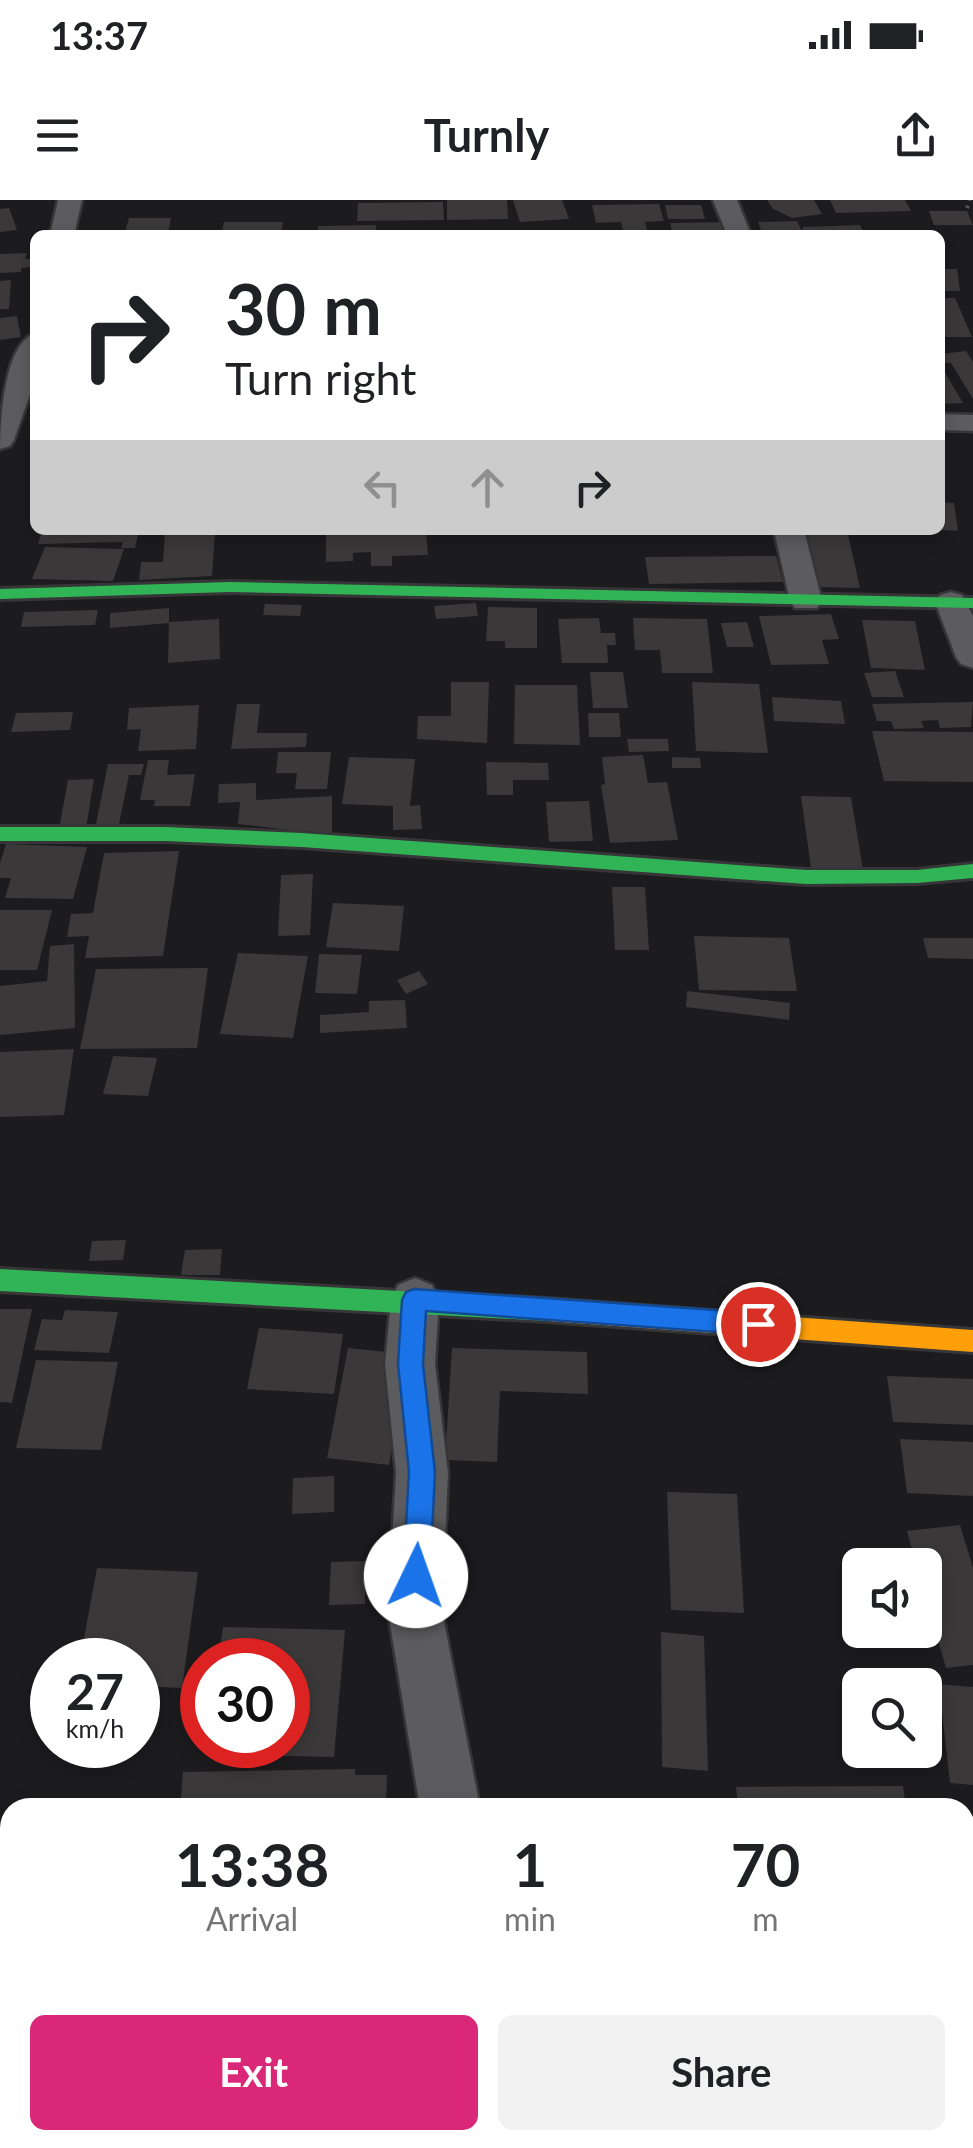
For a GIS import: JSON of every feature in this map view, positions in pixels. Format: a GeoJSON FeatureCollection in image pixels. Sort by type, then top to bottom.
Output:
{"type":"FeatureCollection","features":[{"type":"Feature","properties":{"kind":"street"},"geometry":{"type":"LineString","coordinates":[[63,230],[70,200]]}},
{"type":"Feature","properties":{"kind":"street"},"geometry":{"type":"LineString","coordinates":[[725,200],[737,230]]}},
{"type":"Feature","properties":{"kind":"street"},"geometry":{"type":"LineString","coordinates":[[0,440],[30,356]]}},
{"type":"Feature","properties":{"kind":"street"},"geometry":{"type":"LineString","coordinates":[[945,422],[973,423]]}},
{"type":"Feature","properties":{"kind":"street"},"geometry":{"type":"LineString","coordinates":[[791,535],[806,601]]}},
{"type":"Feature","properties":{"kind":"street"},"geometry":{"type":"LineString","coordinates":[[0,594],[230,587],[962,602],[973,657]]}},
{"type":"Feature","properties":{"kind":"street"},"geometry":{"type":"LineString","coordinates":[[0,834],[114,833],[430,848],[588,858],[807,880],[935,878],[973,871]]}},
{"type":"Feature","properties":{"kind":"street"},"geometry":{"type":"LineString","coordinates":[[0,1280],[414,1300],[973,1342]]}},
{"type":"Feature","properties":{"kind":"street"},"geometry":{"type":"LineString","coordinates":[[414,1300],[410,1364],[422,1472],[415,1611],[448,1798]]}},
{"type":"Feature","properties":{"kind":"path"},"geometry":{"type":"LineString","coordinates":[[968,208],[970,200]]}},
{"type":"Feature","properties":{"kind":"building"},"geometry":{"type":"Polygon","coordinates":[[[447,200],[507,200],[508,219],[447,220],[447,200]]]}},
{"type":"Feature","properties":{"kind":"building"},"geometry":{"type":"Polygon","coordinates":[[[513,200],[562,200],[569,219],[520,222],[513,200]]]}},
{"type":"Feature","properties":{"kind":"building"},"geometry":{"type":"Polygon","coordinates":[[[767,200],[814,200],[822,214],[792,218],[773,209],[767,200]]]}},
{"type":"Feature","properties":{"kind":"building"},"geometry":{"type":"Polygon","coordinates":[[[830,200],[905,200],[911,211],[836,213],[830,200]]]}},
{"type":"Feature","properties":{"kind":"building"},"geometry":{"type":"Polygon","coordinates":[[[443,202],[444,220],[357,221],[358,203],[443,202]]]}},
{"type":"Feature","properties":{"kind":"building"},"geometry":{"type":"Polygon","coordinates":[[[659,204],[664,221],[645,222],[647,230],[623,230],[621,222],[596,223],[592,205],[659,204]]]}},
{"type":"Feature","properties":{"kind":"building"},"geometry":{"type":"Polygon","coordinates":[[[665,205],[701,205],[705,219],[668,219],[665,205]]]}},
{"type":"Feature","properties":{"kind":"building"},"geometry":{"type":"Polygon","coordinates":[[[9,208],[17,230],[0,232],[0,209],[9,208]]]}},
{"type":"Feature","properties":{"kind":"building"},"geometry":{"type":"Polygon","coordinates":[[[929,211],[967,211],[973,225],[934,225],[929,211]]]}},
{"type":"Feature","properties":{"kind":"building"},"geometry":{"type":"Polygon","coordinates":[[[129,218],[171,218],[169,230],[125,230],[129,218]]]}},
{"type":"Feature","properties":{"kind":"building"},"geometry":{"type":"Polygon","coordinates":[[[797,221],[802,230],[761,230],[758,222],[797,221]]]}},
{"type":"Feature","properties":{"kind":"building"},"geometry":{"type":"Polygon","coordinates":[[[224,222],[283,222],[282,230],[222,230],[224,222]]]}},
{"type":"Feature","properties":{"kind":"building"},"geometry":{"type":"Polygon","coordinates":[[[731,222],[733,230],[672,230],[670,223],[731,222]]]}},
{"type":"Feature","properties":{"kind":"building"},"geometry":{"type":"Polygon","coordinates":[[[376,225],[376,230],[318,230],[318,226],[376,225]]]}},
{"type":"Feature","properties":{"kind":"building"},"geometry":{"type":"Polygon","coordinates":[[[860,225],[862,230],[802,230],[803,227],[860,225]]]}},
{"type":"Feature","properties":{"kind":"building"},"geometry":{"type":"Polygon","coordinates":[[[27,253],[25,259],[30,259],[30,267],[21,268],[21,272],[0,273],[0,254],[27,253]]]}},
{"type":"Feature","properties":{"kind":"building"},"geometry":{"type":"Polygon","coordinates":[[[945,269],[957,269],[960,291],[945,291],[945,269]]]}},
{"type":"Feature","properties":{"kind":"building"},"geometry":{"type":"Polygon","coordinates":[[[11,280],[9,309],[0,309],[0,281],[11,280]]]}},
{"type":"Feature","properties":{"kind":"building"},"geometry":{"type":"Polygon","coordinates":[[[945,298],[955,298],[972,337],[945,337],[945,298]]]}},
{"type":"Feature","properties":{"kind":"building"},"geometry":{"type":"Polygon","coordinates":[[[17,316],[21,337],[0,340],[0,318],[17,316]]]}},
{"type":"Feature","properties":{"kind":"building"},"geometry":{"type":"Polygon","coordinates":[[[966,351],[973,362],[973,399],[951,363],[945,362],[945,353],[966,351]]]}},
{"type":"Feature","properties":{"kind":"building"},"geometry":{"type":"Polygon","coordinates":[[[945,372],[963,403],[945,404],[945,372]]]}},
{"type":"Feature","properties":{"kind":"building"},"geometry":{"type":"Polygon","coordinates":[[[945,502],[954,503],[958,531],[945,530],[945,502]]]}},
{"type":"Feature","properties":{"kind":"building"},"geometry":{"type":"Polygon","coordinates":[[[41,535],[138,535],[135,548],[121,548],[123,542],[38,544],[41,535]]]}},
{"type":"Feature","properties":{"kind":"building"},"geometry":{"type":"Polygon","coordinates":[[[165,535],[215,535],[212,576],[139,580],[141,562],[163,562],[165,535]]]}},
{"type":"Feature","properties":{"kind":"building"},"geometry":{"type":"Polygon","coordinates":[[[326,535],[426,535],[428,555],[392,556],[392,566],[371,566],[371,552],[353,553],[353,561],[326,562],[326,535]]]}},
{"type":"Feature","properties":{"kind":"building"},"geometry":{"type":"Polygon","coordinates":[[[808,535],[848,535],[860,588],[818,587],[808,535]]]}},
{"type":"Feature","properties":{"kind":"building"},"geometry":{"type":"Polygon","coordinates":[[[45,547],[124,549],[113,581],[32,579],[45,547]]]}},
{"type":"Feature","properties":{"kind":"building"},"geometry":{"type":"Polygon","coordinates":[[[776,556],[783,582],[649,584],[645,557],[776,556]]]}},
{"type":"Feature","properties":{"kind":"building"},"geometry":{"type":"Polygon","coordinates":[[[476,603],[478,616],[436,619],[434,606],[476,603]]]}},
{"type":"Feature","properties":{"kind":"building"},"geometry":{"type":"Polygon","coordinates":[[[265,604],[302,605],[300,616],[263,615],[265,604]]]}},
{"type":"Feature","properties":{"kind":"building"},"geometry":{"type":"Polygon","coordinates":[[[488,607],[537,608],[537,648],[505,648],[505,641],[486,641],[488,607]]]}},
{"type":"Feature","properties":{"kind":"building"},"geometry":{"type":"Polygon","coordinates":[[[169,608],[169,622],[219,619],[220,659],[168,663],[169,623],[110,628],[110,613],[169,608]]]}},
{"type":"Feature","properties":{"kind":"building"},"geometry":{"type":"Polygon","coordinates":[[[98,610],[95,625],[21,627],[24,612],[98,610]]]}},
{"type":"Feature","properties":{"kind":"building"},"geometry":{"type":"Polygon","coordinates":[[[831,614],[839,639],[822,640],[829,664],[771,665],[759,616],[831,614]]]}},
{"type":"Feature","properties":{"kind":"building"},"geometry":{"type":"Polygon","coordinates":[[[599,618],[601,633],[615,633],[616,645],[607,645],[608,663],[562,663],[558,619],[599,618]]]}},
{"type":"Feature","properties":{"kind":"building"},"geometry":{"type":"Polygon","coordinates":[[[633,618],[707,619],[713,673],[662,673],[660,650],[635,650],[633,618]]]}},
{"type":"Feature","properties":{"kind":"building"},"geometry":{"type":"Polygon","coordinates":[[[862,620],[915,621],[925,670],[871,668],[862,620]]]}},
{"type":"Feature","properties":{"kind":"building"},"geometry":{"type":"Polygon","coordinates":[[[747,622],[754,647],[727,647],[721,623],[747,622]]]}},
{"type":"Feature","properties":{"kind":"building"},"geometry":{"type":"Polygon","coordinates":[[[895,671],[904,697],[872,697],[864,673],[895,671]]]}},
{"type":"Feature","properties":{"kind":"building"},"geometry":{"type":"Polygon","coordinates":[[[590,672],[623,672],[628,708],[593,708],[590,672]]]}},
{"type":"Feature","properties":{"kind":"building"},"geometry":{"type":"Polygon","coordinates":[[[451,682],[489,682],[487,743],[417,739],[418,716],[451,716],[451,682]]]}},
{"type":"Feature","properties":{"kind":"building"},"geometry":{"type":"Polygon","coordinates":[[[692,682],[759,684],[768,753],[696,751],[692,682]]]}},
{"type":"Feature","properties":{"kind":"building"},"geometry":{"type":"Polygon","coordinates":[[[515,685],[577,685],[580,745],[514,744],[515,685]]]}},
{"type":"Feature","properties":{"kind":"building"},"geometry":{"type":"Polygon","coordinates":[[[772,697],[841,701],[845,724],[774,721],[772,697]]]}},
{"type":"Feature","properties":{"kind":"building"},"geometry":{"type":"Polygon","coordinates":[[[973,702],[971,727],[940,728],[938,720],[921,721],[924,728],[894,729],[891,721],[877,721],[872,704],[973,702]]]}},
{"type":"Feature","properties":{"kind":"building"},"geometry":{"type":"Polygon","coordinates":[[[237,704],[260,704],[257,733],[307,733],[306,747],[231,749],[237,704]]]}},
{"type":"Feature","properties":{"kind":"building"},"geometry":{"type":"Polygon","coordinates":[[[199,705],[196,749],[138,751],[141,729],[127,730],[129,708],[199,705]]]}},
{"type":"Feature","properties":{"kind":"building"},"geometry":{"type":"Polygon","coordinates":[[[73,712],[70,730],[11,732],[16,713],[73,712]]]}},
{"type":"Feature","properties":{"kind":"building"},"geometry":{"type":"Polygon","coordinates":[[[588,713],[619,713],[621,737],[589,737],[588,713]]]}},
{"type":"Feature","properties":{"kind":"building"},"geometry":{"type":"Polygon","coordinates":[[[872,731],[973,732],[973,782],[884,781],[872,731]]]}},
{"type":"Feature","properties":{"kind":"building"},"geometry":{"type":"Polygon","coordinates":[[[627,739],[668,739],[669,751],[629,752],[627,739]]]}},
{"type":"Feature","properties":{"kind":"building"},"geometry":{"type":"Polygon","coordinates":[[[278,752],[331,752],[327,789],[295,789],[297,773],[276,773],[278,752]]]}},
{"type":"Feature","properties":{"kind":"building"},"geometry":{"type":"Polygon","coordinates":[[[643,755],[648,783],[667,782],[678,840],[610,843],[601,785],[605,784],[602,757],[643,755]]]}},
{"type":"Feature","properties":{"kind":"building"},"geometry":{"type":"Polygon","coordinates":[[[349,757],[415,759],[410,806],[420,805],[422,829],[393,830],[393,806],[342,804],[349,757]]]}},
{"type":"Feature","properties":{"kind":"building"},"geometry":{"type":"Polygon","coordinates":[[[672,757],[700,758],[701,768],[672,768],[672,757]]]}},
{"type":"Feature","properties":{"kind":"building"},"geometry":{"type":"Polygon","coordinates":[[[148,760],[169,760],[167,775],[195,774],[190,806],[154,806],[155,800],[140,800],[148,760]]]}},
{"type":"Feature","properties":{"kind":"building"},"geometry":{"type":"Polygon","coordinates":[[[486,762],[548,763],[549,780],[513,780],[513,795],[487,795],[486,762]]]}},
{"type":"Feature","properties":{"kind":"building"},"geometry":{"type":"Polygon","coordinates":[[[108,764],[144,764],[141,775],[129,775],[119,824],[96,824],[108,764]]]}},
{"type":"Feature","properties":{"kind":"building"},"geometry":{"type":"Polygon","coordinates":[[[94,779],[86,828],[59,829],[68,780],[94,779]]]}},
{"type":"Feature","properties":{"kind":"building"},"geometry":{"type":"Polygon","coordinates":[[[256,783],[256,800],[332,796],[332,835],[238,824],[240,802],[218,803],[219,784],[256,783]]]}},
{"type":"Feature","properties":{"kind":"building"},"geometry":{"type":"Polygon","coordinates":[[[801,796],[851,797],[863,870],[811,868],[801,796]]]}},
{"type":"Feature","properties":{"kind":"building"},"geometry":{"type":"Polygon","coordinates":[[[589,801],[593,841],[549,842],[546,802],[589,801]]]}},
{"type":"Feature","properties":{"kind":"building"},"geometry":{"type":"Polygon","coordinates":[[[6,844],[87,847],[73,899],[5,898],[11,878],[0,878],[0,863],[6,844]]]}},
{"type":"Feature","properties":{"kind":"building"},"geometry":{"type":"Polygon","coordinates":[[[179,851],[163,956],[85,958],[89,936],[67,937],[71,914],[93,913],[104,853],[179,851]]]}},
{"type":"Feature","properties":{"kind":"building"},"geometry":{"type":"Polygon","coordinates":[[[313,874],[310,935],[278,936],[281,875],[313,874]]]}},
{"type":"Feature","properties":{"kind":"building"},"geometry":{"type":"Polygon","coordinates":[[[612,887],[645,887],[649,950],[615,950],[612,887]]]}},
{"type":"Feature","properties":{"kind":"building"},"geometry":{"type":"Polygon","coordinates":[[[333,903],[404,906],[399,951],[326,947],[333,903]]]}},
{"type":"Feature","properties":{"kind":"building"},"geometry":{"type":"Polygon","coordinates":[[[0,910],[52,910],[37,970],[0,970],[0,910]]]}},
{"type":"Feature","properties":{"kind":"building"},"geometry":{"type":"Polygon","coordinates":[[[694,936],[789,938],[797,991],[699,990],[694,936]]]}},
{"type":"Feature","properties":{"kind":"building"},"geometry":{"type":"Polygon","coordinates":[[[923,938],[973,938],[973,959],[928,958],[923,938]]]}},
{"type":"Feature","properties":{"kind":"building"},"geometry":{"type":"Polygon","coordinates":[[[74,944],[75,1028],[0,1035],[0,986],[47,981],[50,946],[74,944]]]}},
{"type":"Feature","properties":{"kind":"building"},"geometry":{"type":"Polygon","coordinates":[[[238,953],[308,956],[293,1038],[220,1034],[238,953]]]}},
{"type":"Feature","properties":{"kind":"building"},"geometry":{"type":"Polygon","coordinates":[[[319,954],[362,955],[357,994],[315,993],[319,954]]]}},
{"type":"Feature","properties":{"kind":"building"},"geometry":{"type":"Polygon","coordinates":[[[208,968],[197,1048],[80,1049],[96,969],[208,968]]]}},
{"type":"Feature","properties":{"kind":"building"},"geometry":{"type":"Polygon","coordinates":[[[419,971],[428,984],[406,994],[397,980],[419,971]]]}},
{"type":"Feature","properties":{"kind":"building"},"geometry":{"type":"Polygon","coordinates":[[[687,991],[790,1003],[789,1020],[686,1007],[687,991]]]}},
{"type":"Feature","properties":{"kind":"building"},"geometry":{"type":"Polygon","coordinates":[[[405,1000],[407,1028],[320,1033],[320,1015],[369,1012],[369,1001],[405,1000]]]}},
{"type":"Feature","properties":{"kind":"building"},"geometry":{"type":"Polygon","coordinates":[[[74,1049],[64,1115],[0,1117],[0,1052],[74,1049]]]}},
{"type":"Feature","properties":{"kind":"building"},"geometry":{"type":"Polygon","coordinates":[[[113,1056],[157,1058],[148,1096],[103,1094],[113,1056]]]}},
{"type":"Feature","properties":{"kind":"building"},"geometry":{"type":"Polygon","coordinates":[[[126,1240],[123,1260],[89,1261],[92,1241],[126,1240]]]}},
{"type":"Feature","properties":{"kind":"building"},"geometry":{"type":"Polygon","coordinates":[[[222,1249],[220,1275],[181,1275],[185,1250],[222,1249]]]}},
{"type":"Feature","properties":{"kind":"building"},"geometry":{"type":"Polygon","coordinates":[[[0,1309],[32,1309],[12,1403],[0,1402],[0,1309]]]}},
{"type":"Feature","properties":{"kind":"building"},"geometry":{"type":"Polygon","coordinates":[[[65,1310],[118,1312],[109,1353],[34,1350],[42,1319],[62,1320],[65,1310]]]}},
{"type":"Feature","properties":{"kind":"building"},"geometry":{"type":"Polygon","coordinates":[[[259,1328],[343,1334],[334,1394],[247,1389],[259,1328]]]}},
{"type":"Feature","properties":{"kind":"building"},"geometry":{"type":"Polygon","coordinates":[[[348,1348],[407,1354],[389,1465],[327,1458],[348,1348]]]}},
{"type":"Feature","properties":{"kind":"building"},"geometry":{"type":"Polygon","coordinates":[[[452,1348],[587,1352],[588,1394],[500,1391],[497,1462],[445,1460],[452,1348]]]}},
{"type":"Feature","properties":{"kind":"building"},"geometry":{"type":"Polygon","coordinates":[[[36,1360],[118,1362],[101,1450],[16,1448],[36,1360]]]}},
{"type":"Feature","properties":{"kind":"building"},"geometry":{"type":"Polygon","coordinates":[[[887,1376],[973,1379],[973,1425],[893,1422],[887,1376]]]}},
{"type":"Feature","properties":{"kind":"building"},"geometry":{"type":"Polygon","coordinates":[[[900,1439],[973,1442],[973,1496],[907,1493],[900,1439]]]}},
{"type":"Feature","properties":{"kind":"building"},"geometry":{"type":"Polygon","coordinates":[[[334,1476],[334,1512],[292,1514],[293,1478],[334,1476]]]}},
{"type":"Feature","properties":{"kind":"building"},"geometry":{"type":"Polygon","coordinates":[[[667,1492],[737,1494],[744,1613],[671,1610],[667,1492]]]}},
{"type":"Feature","properties":{"kind":"building"},"geometry":{"type":"Polygon","coordinates":[[[960,1525],[973,1568],[973,1665],[946,1668],[940,1648],[942,1548],[912,1548],[907,1531],[960,1525]]]}},
{"type":"Feature","properties":{"kind":"building"},"geometry":{"type":"Polygon","coordinates":[[[366,1561],[365,1604],[329,1605],[331,1562],[366,1561]]]}},
{"type":"Feature","properties":{"kind":"building"},"geometry":{"type":"Polygon","coordinates":[[[97,1568],[198,1572],[189,1638],[180,1638],[180,1688],[160,1687],[160,1638],[84,1638],[97,1568]]]}},
{"type":"Feature","properties":{"kind":"building"},"geometry":{"type":"Polygon","coordinates":[[[223,1627],[345,1630],[334,1757],[310,1756],[310,1638],[221,1638],[223,1627]]]}},
{"type":"Feature","properties":{"kind":"building"},"geometry":{"type":"Polygon","coordinates":[[[661,1632],[704,1636],[708,1771],[662,1767],[661,1632]]]}},
{"type":"Feature","properties":{"kind":"building"},"geometry":{"type":"Polygon","coordinates":[[[942,1684],[973,1687],[973,1785],[950,1783],[942,1684]]]}},
{"type":"Feature","properties":{"kind":"building"},"geometry":{"type":"Polygon","coordinates":[[[355,1769],[355,1775],[387,1775],[386,1798],[181,1798],[183,1772],[355,1769]]]}},
{"type":"Feature","properties":{"kind":"building"},"geometry":{"type":"Polygon","coordinates":[[[903,1786],[905,1798],[737,1798],[736,1787],[903,1786]]]}},
{"type":"Feature","properties":{"kind":"traffic: fast"},"geometry":{"type":"LineString","coordinates":[[0,594],[230,587],[973,603]]}},
{"type":"Feature","properties":{"kind":"traffic: fast"},"geometry":{"type":"LineString","coordinates":[[0,834],[166,834],[302,840],[806,877],[973,871]]}},
{"type":"Feature","properties":{"kind":"traffic: fast"},"geometry":{"type":"LineString","coordinates":[[0,1280],[547,1310]]}},
{"type":"Feature","properties":{"kind":"traffic: slow"},"geometry":{"type":"LineString","coordinates":[[547,1310],[973,1341]]}},
{"type":"Feature","properties":{"kind":"route"},"geometry":{"type":"LineString","coordinates":[[416,1576],[422,1472],[410,1364],[414,1300],[758,1324]]}}]}
